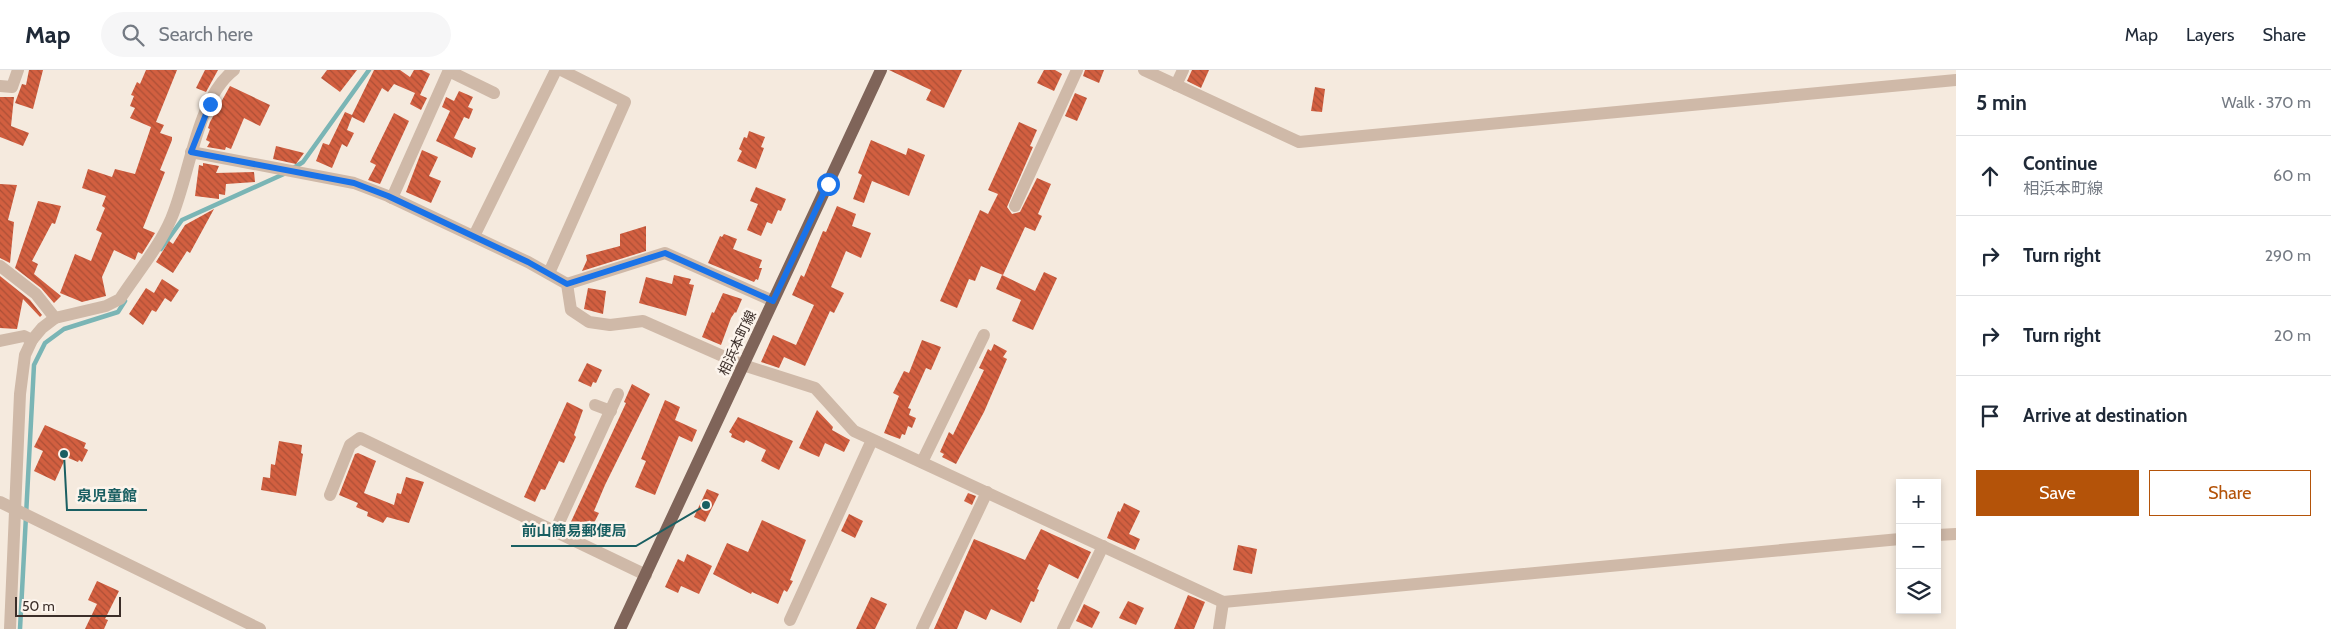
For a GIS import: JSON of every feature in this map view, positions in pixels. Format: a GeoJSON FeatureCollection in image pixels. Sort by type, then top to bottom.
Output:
{"type":"FeatureCollection","features":[{"type":"Feature","properties":{"kind":"main road","name":"相浜本町線"},"geometry":{"type":"LineString","coordinates":[[620,629],[882,70]]}},
{"type":"Feature","properties":{"kind":"street"},"geometry":{"type":"LineString","coordinates":[[0,86],[12,87],[18,70]]}},
{"type":"Feature","properties":{"kind":"street"},"geometry":{"type":"LineString","coordinates":[[10,629],[22,370],[25,355],[32,340],[42,328],[55,318],[106,306],[120,299],[170,221],[191,152],[210,104],[224,78],[234,70]]}},
{"type":"Feature","properties":{"kind":"street"},"geometry":{"type":"LineString","coordinates":[[392,198],[449,70],[494,93]]}},
{"type":"Feature","properties":{"kind":"street"},"geometry":{"type":"LineString","coordinates":[[474,236],[556,70]]}},
{"type":"Feature","properties":{"kind":"street"},"geometry":{"type":"LineString","coordinates":[[549,273],[625,102],[561,70]]}},
{"type":"Feature","properties":{"kind":"street"},"geometry":{"type":"LineString","coordinates":[[1015,206],[1077,70]]}},
{"type":"Feature","properties":{"kind":"street"},"geometry":{"type":"LineString","coordinates":[[1144,70],[1299,142],[1956,80]]}},
{"type":"Feature","properties":{"kind":"street"},"geometry":{"type":"LineString","coordinates":[[1176,85],[1183,70]]}},
{"type":"Feature","properties":{"kind":"street"},"geometry":{"type":"LineString","coordinates":[[191,152],[287,172],[348,182],[392,198],[474,236],[549,273],[567,284],[665,253],[773,301]]}},
{"type":"Feature","properties":{"kind":"street"},"geometry":{"type":"LineString","coordinates":[[0,266],[36,294],[55,318]]}},
{"type":"Feature","properties":{"kind":"street"},"geometry":{"type":"LineString","coordinates":[[567,284],[571,310],[589,322],[610,325],[643,321],[743,365],[815,388],[854,431],[1223,602],[1896,539]]}},
{"type":"Feature","properties":{"kind":"street"},"geometry":{"type":"LineString","coordinates":[[922,462],[984,335]]}},
{"type":"Feature","properties":{"kind":"street"},"geometry":{"type":"LineString","coordinates":[[0,341],[24,336],[32,340]]}},
{"type":"Feature","properties":{"kind":"street"},"geometry":{"type":"LineString","coordinates":[[555,532],[618,394]]}},
{"type":"Feature","properties":{"kind":"street"},"geometry":{"type":"LineString","coordinates":[[595,405],[611,411]]}},
{"type":"Feature","properties":{"kind":"street"},"geometry":{"type":"LineString","coordinates":[[330,495],[350,445],[360,438],[646,575]]}},
{"type":"Feature","properties":{"kind":"street"},"geometry":{"type":"LineString","coordinates":[[790,620],[872,440]]}},
{"type":"Feature","properties":{"kind":"street"},"geometry":{"type":"LineString","coordinates":[[922,629],[987,492]]}},
{"type":"Feature","properties":{"kind":"street"},"geometry":{"type":"LineString","coordinates":[[0,502],[260,629]]}},
{"type":"Feature","properties":{"kind":"street"},"geometry":{"type":"LineString","coordinates":[[1941,535],[1956,534]]}},
{"type":"Feature","properties":{"kind":"street"},"geometry":{"type":"LineString","coordinates":[[1063,629],[1103,546]]}},
{"type":"Feature","properties":{"kind":"street"},"geometry":{"type":"LineString","coordinates":[[1219,629],[1223,602]]}},
{"type":"Feature","properties":{"kind":"building"},"geometry":{"type":"Polygon","coordinates":[[[29,70],[43,70],[33,109],[15,103],[22,84],[26,85],[29,70]]]}},
{"type":"Feature","properties":{"kind":"building"},"geometry":{"type":"Polygon","coordinates":[[[146,70],[177,70],[156,122],[164,125],[160,133],[172,137],[172,140],[160,170],[165,172],[143,228],[155,233],[142,254],[138,252],[135,260],[114,250],[102,277],[106,296],[82,302],[60,293],[75,254],[91,261],[102,233],[96,230],[105,208],[102,206],[106,196],[82,188],[88,169],[112,177],[115,169],[135,174],[151,127],[130,118],[135,108],[130,106],[134,96],[131,95],[137,82],[140,84],[146,70]]]}},
{"type":"Feature","properties":{"kind":"building"},"geometry":{"type":"Polygon","coordinates":[[[205,70],[218,70],[206,92],[196,88],[205,70]]]}},
{"type":"Feature","properties":{"kind":"building"},"geometry":{"type":"Polygon","coordinates":[[[327,70],[357,70],[340,92],[321,78],[327,70]]]}},
{"type":"Feature","properties":{"kind":"building"},"geometry":{"type":"Polygon","coordinates":[[[374,70],[400,70],[410,77],[414,70],[422,70],[430,74],[420,95],[427,98],[421,110],[410,104],[415,93],[394,84],[388,92],[382,88],[364,123],[352,117],[347,130],[354,133],[347,147],[342,144],[332,168],[316,161],[323,143],[329,145],[345,112],[352,115],[374,70]]]}},
{"type":"Feature","properties":{"kind":"building"},"geometry":{"type":"Polygon","coordinates":[[[889,70],[962,70],[944,108],[926,100],[931,90],[889,70]]]}},
{"type":"Feature","properties":{"kind":"building"},"geometry":{"type":"Polygon","coordinates":[[[1044,70],[1055,70],[1062,74],[1054,91],[1037,83],[1044,70]]]}},
{"type":"Feature","properties":{"kind":"building"},"geometry":{"type":"Polygon","coordinates":[[[1085,70],[1104,70],[1099,83],[1083,76],[1085,70]]]}},
{"type":"Feature","properties":{"kind":"building"},"geometry":{"type":"Polygon","coordinates":[[[1192,70],[1209,70],[1201,88],[1187,81],[1192,70]]]}},
{"type":"Feature","properties":{"kind":"building"},"geometry":{"type":"Polygon","coordinates":[[[230,86],[270,105],[260,126],[244,118],[231,149],[226,147],[225,150],[207,147],[210,142],[206,140],[210,129],[208,128],[210,122],[230,86]]]}},
{"type":"Feature","properties":{"kind":"building"},"geometry":{"type":"Polygon","coordinates":[[[1315,87],[1325,89],[1322,112],[1311,111],[1315,87]]]}},
{"type":"Feature","properties":{"kind":"building"},"geometry":{"type":"Polygon","coordinates":[[[459,91],[473,97],[468,107],[473,109],[469,119],[464,117],[454,138],[476,148],[472,158],[436,141],[450,111],[442,107],[446,97],[454,101],[459,91]]]}},
{"type":"Feature","properties":{"kind":"building"},"geometry":{"type":"Polygon","coordinates":[[[1075,93],[1087,98],[1077,121],[1065,116],[1075,93]]]}},
{"type":"Feature","properties":{"kind":"building"},"geometry":{"type":"Polygon","coordinates":[[[0,97],[14,97],[11,126],[29,133],[23,146],[0,137],[0,97]]]}},
{"type":"Feature","properties":{"kind":"building"},"geometry":{"type":"Polygon","coordinates":[[[394,113],[409,121],[380,184],[368,180],[376,165],[370,162],[394,113]]]}},
{"type":"Feature","properties":{"kind":"building"},"geometry":{"type":"Polygon","coordinates":[[[1019,122],[1037,130],[1030,146],[1033,147],[1007,207],[1012,214],[1020,212],[1037,178],[1051,184],[1038,214],[1042,216],[1035,231],[1025,227],[1003,275],[981,266],[975,281],[969,279],[957,308],[940,301],[980,210],[988,214],[998,194],[988,190],[1019,122]]]}},
{"type":"Feature","properties":{"kind":"building"},"geometry":{"type":"Polygon","coordinates":[[[749,131],[765,137],[761,147],[764,148],[756,169],[737,161],[742,151],[739,149],[744,137],[747,138],[749,131]]]}},
{"type":"Feature","properties":{"kind":"building"},"geometry":{"type":"Polygon","coordinates":[[[871,140],[906,155],[908,148],[925,155],[909,196],[872,181],[864,203],[853,199],[862,175],[858,173],[871,140]]]}},
{"type":"Feature","properties":{"kind":"building"},"geometry":{"type":"Polygon","coordinates":[[[276,146],[304,153],[296,164],[273,159],[276,146]]]}},
{"type":"Feature","properties":{"kind":"building"},"geometry":{"type":"Polygon","coordinates":[[[422,150],[438,157],[429,176],[441,181],[431,203],[406,192],[422,150]]]}},
{"type":"Feature","properties":{"kind":"building"},"geometry":{"type":"Polygon","coordinates":[[[203,163],[219,166],[216,173],[254,172],[255,182],[226,184],[225,195],[219,194],[219,199],[195,196],[199,165],[203,166],[203,163]]]}},
{"type":"Feature","properties":{"kind":"building"},"geometry":{"type":"Polygon","coordinates":[[[0,184],[17,185],[8,220],[14,222],[10,263],[0,258],[0,184]]]}},
{"type":"Feature","properties":{"kind":"building"},"geometry":{"type":"Polygon","coordinates":[[[756,187],[786,199],[781,211],[778,210],[772,224],[767,222],[761,236],[747,230],[758,204],[750,201],[756,187]]]}},
{"type":"Feature","properties":{"kind":"building"},"geometry":{"type":"Polygon","coordinates":[[[38,201],[61,206],[55,224],[52,223],[32,261],[38,264],[34,274],[61,296],[54,303],[41,288],[15,268],[38,201]]]}},
{"type":"Feature","properties":{"kind":"building"},"geometry":{"type":"Polygon","coordinates":[[[837,206],[856,214],[852,226],[871,233],[861,258],[846,251],[831,287],[844,293],[834,313],[830,311],[805,366],[784,357],[779,368],[761,362],[773,335],[796,345],[814,305],[792,295],[801,275],[804,277],[823,231],[826,232],[837,206]]]}},
{"type":"Feature","properties":{"kind":"building"},"geometry":{"type":"Polygon","coordinates":[[[214,209],[190,253],[187,251],[173,273],[156,262],[169,241],[173,244],[185,225],[214,209]]]}},
{"type":"Feature","properties":{"kind":"building"},"geometry":{"type":"Polygon","coordinates":[[[646,226],[646,251],[582,271],[587,260],[586,255],[620,246],[620,234],[646,226]]]}},
{"type":"Feature","properties":{"kind":"building"},"geometry":{"type":"Polygon","coordinates":[[[724,234],[737,239],[733,249],[762,260],[759,268],[762,268],[758,280],[756,279],[754,282],[708,263],[720,236],[722,237],[724,234]]]}},
{"type":"Feature","properties":{"kind":"building"},"geometry":{"type":"Polygon","coordinates":[[[1044,272],[1057,278],[1033,330],[1012,321],[1021,300],[996,289],[1002,275],[1035,291],[1044,272]]]}},
{"type":"Feature","properties":{"kind":"building"},"geometry":{"type":"Polygon","coordinates":[[[674,275],[691,279],[689,284],[694,285],[686,316],[639,303],[646,277],[672,284],[674,275]]]}},
{"type":"Feature","properties":{"kind":"building"},"geometry":{"type":"Polygon","coordinates":[[[0,276],[30,300],[42,315],[40,317],[23,299],[17,329],[0,328],[0,276]]]}},
{"type":"Feature","properties":{"kind":"building"},"geometry":{"type":"Polygon","coordinates":[[[162,279],[179,290],[171,302],[165,298],[156,312],[152,310],[143,325],[129,314],[146,288],[154,293],[162,279]]]}},
{"type":"Feature","properties":{"kind":"building"},"geometry":{"type":"Polygon","coordinates":[[[588,288],[606,291],[603,314],[584,309],[588,288]]]}},
{"type":"Feature","properties":{"kind":"building"},"geometry":{"type":"Polygon","coordinates":[[[723,293],[742,299],[736,313],[731,318],[721,345],[702,337],[712,312],[714,313],[723,293]]]}},
{"type":"Feature","properties":{"kind":"building"},"geometry":{"type":"Polygon","coordinates":[[[922,340],[941,347],[931,370],[926,368],[908,408],[911,409],[909,415],[916,418],[912,428],[908,426],[905,435],[902,434],[900,439],[884,433],[899,396],[893,393],[904,371],[909,373],[922,340]]]}},
{"type":"Feature","properties":{"kind":"building"},"geometry":{"type":"Polygon","coordinates":[[[994,344],[1007,351],[1003,357],[1007,359],[984,412],[956,464],[942,457],[944,454],[940,452],[949,432],[953,435],[984,370],[979,368],[988,349],[991,351],[994,344]]]}},
{"type":"Feature","properties":{"kind":"building"},"geometry":{"type":"Polygon","coordinates":[[[587,363],[602,370],[596,383],[593,382],[591,387],[578,381],[587,363]]]}},
{"type":"Feature","properties":{"kind":"building"},"geometry":{"type":"Polygon","coordinates":[[[632,384],[650,394],[605,485],[594,511],[599,513],[588,535],[569,526],[626,403],[624,402],[632,384]]]}},
{"type":"Feature","properties":{"kind":"building"},"geometry":{"type":"Polygon","coordinates":[[[665,400],[680,407],[675,420],[697,430],[692,442],[679,436],[655,495],[635,487],[646,461],[641,459],[665,400]]]}},
{"type":"Feature","properties":{"kind":"building"},"geometry":{"type":"Polygon","coordinates":[[[567,402],[583,410],[574,435],[576,437],[564,463],[559,461],[545,490],[541,489],[535,502],[524,497],[567,402]]]}},
{"type":"Feature","properties":{"kind":"building"},"geometry":{"type":"Polygon","coordinates":[[[817,410],[833,427],[832,430],[850,440],[844,452],[825,443],[819,457],[799,448],[817,410]]]}},
{"type":"Feature","properties":{"kind":"building"},"geometry":{"type":"Polygon","coordinates":[[[738,417],[793,441],[779,470],[761,461],[766,450],[746,440],[744,443],[731,437],[732,434],[729,432],[738,417]]]}},
{"type":"Feature","properties":{"kind":"building"},"geometry":{"type":"Polygon","coordinates":[[[45,425],[86,443],[84,448],[88,450],[82,462],[66,457],[55,481],[34,471],[43,451],[34,447],[45,425]]]}},
{"type":"Feature","properties":{"kind":"building"},"geometry":{"type":"Polygon","coordinates":[[[279,441],[302,445],[301,453],[303,454],[296,496],[261,490],[263,477],[270,478],[271,464],[275,465],[279,441]]]}},
{"type":"Feature","properties":{"kind":"building"},"geometry":{"type":"Polygon","coordinates":[[[358,453],[376,461],[364,493],[394,505],[397,493],[401,494],[406,477],[424,482],[409,523],[387,517],[383,523],[367,516],[368,512],[356,507],[358,503],[339,495],[355,454],[358,453]]]}},
{"type":"Feature","properties":{"kind":"building"},"geometry":{"type":"Polygon","coordinates":[[[707,489],[719,494],[705,522],[694,517],[707,489]]]}},
{"type":"Feature","properties":{"kind":"building"},"geometry":{"type":"Polygon","coordinates":[[[968,493],[976,496],[972,505],[964,501],[968,493]]]}},
{"type":"Feature","properties":{"kind":"building"},"geometry":{"type":"Polygon","coordinates":[[[1124,503],[1140,511],[1129,534],[1140,539],[1135,550],[1107,538],[1118,511],[1120,512],[1124,503]]]}},
{"type":"Feature","properties":{"kind":"building"},"geometry":{"type":"Polygon","coordinates":[[[849,514],[863,521],[855,538],[841,531],[849,514]]]}},
{"type":"Feature","properties":{"kind":"building"},"geometry":{"type":"Polygon","coordinates":[[[762,520],[806,540],[790,580],[793,581],[787,592],[784,590],[778,604],[752,592],[751,594],[713,574],[727,543],[748,552],[762,520]]]}},
{"type":"Feature","properties":{"kind":"building"},"geometry":{"type":"Polygon","coordinates":[[[1041,529],[1091,552],[1078,579],[1049,564],[1037,589],[1039,590],[1034,602],[1031,601],[1021,623],[991,609],[986,620],[965,610],[957,629],[934,629],[974,539],[1025,560],[1041,529]]]}},
{"type":"Feature","properties":{"kind":"building"},"geometry":{"type":"Polygon","coordinates":[[[1238,545],[1257,549],[1252,574],[1233,570],[1238,545]]]}},
{"type":"Feature","properties":{"kind":"building"},"geometry":{"type":"Polygon","coordinates":[[[687,554],[712,566],[699,594],[681,586],[678,593],[665,587],[678,559],[684,562],[687,554]]]}},
{"type":"Feature","properties":{"kind":"building"},"geometry":{"type":"Polygon","coordinates":[[[97,581],[119,591],[105,619],[108,620],[104,629],[85,629],[97,604],[88,600],[97,581]]]}},
{"type":"Feature","properties":{"kind":"building"},"geometry":{"type":"Polygon","coordinates":[[[1188,595],[1205,602],[1194,629],[1174,629],[1188,595]]]}},
{"type":"Feature","properties":{"kind":"building"},"geometry":{"type":"Polygon","coordinates":[[[871,597],[887,604],[875,629],[856,629],[871,597]]]}},
{"type":"Feature","properties":{"kind":"building"},"geometry":{"type":"Polygon","coordinates":[[[1128,601],[1144,608],[1136,625],[1119,618],[1128,601]]]}},
{"type":"Feature","properties":{"kind":"building"},"geometry":{"type":"Polygon","coordinates":[[[1084,604],[1100,612],[1092,628],[1076,621],[1084,604]]]}},
{"type":"Feature","properties":{"kind":"waterway"},"geometry":{"type":"LineString","coordinates":[[292,169],[303,162],[369,70]]}},
{"type":"Feature","properties":{"kind":"waterway"},"geometry":{"type":"LineString","coordinates":[[161,249],[182,220],[286,173]]}},
{"type":"Feature","properties":{"kind":"waterway"},"geometry":{"type":"LineString","coordinates":[[20,629],[34,365],[45,343],[64,329],[118,312],[125,301]]}},
{"type":"Feature","properties":{"kind":"place","name":"泉児童館"},"geometry":{"type":"Point","coordinates":[64,454]}},
{"type":"Feature","properties":{"kind":"place","name":"前山簡易郵便局"},"geometry":{"type":"Point","coordinates":[706,505]}},
{"type":"Feature","properties":{"kind":"route"},"geometry":{"type":"LineString","coordinates":[[210,104],[191,152],[354,183],[388,196],[528,262],[567,284],[665,253],[773,301],[828,184]]}}]}
